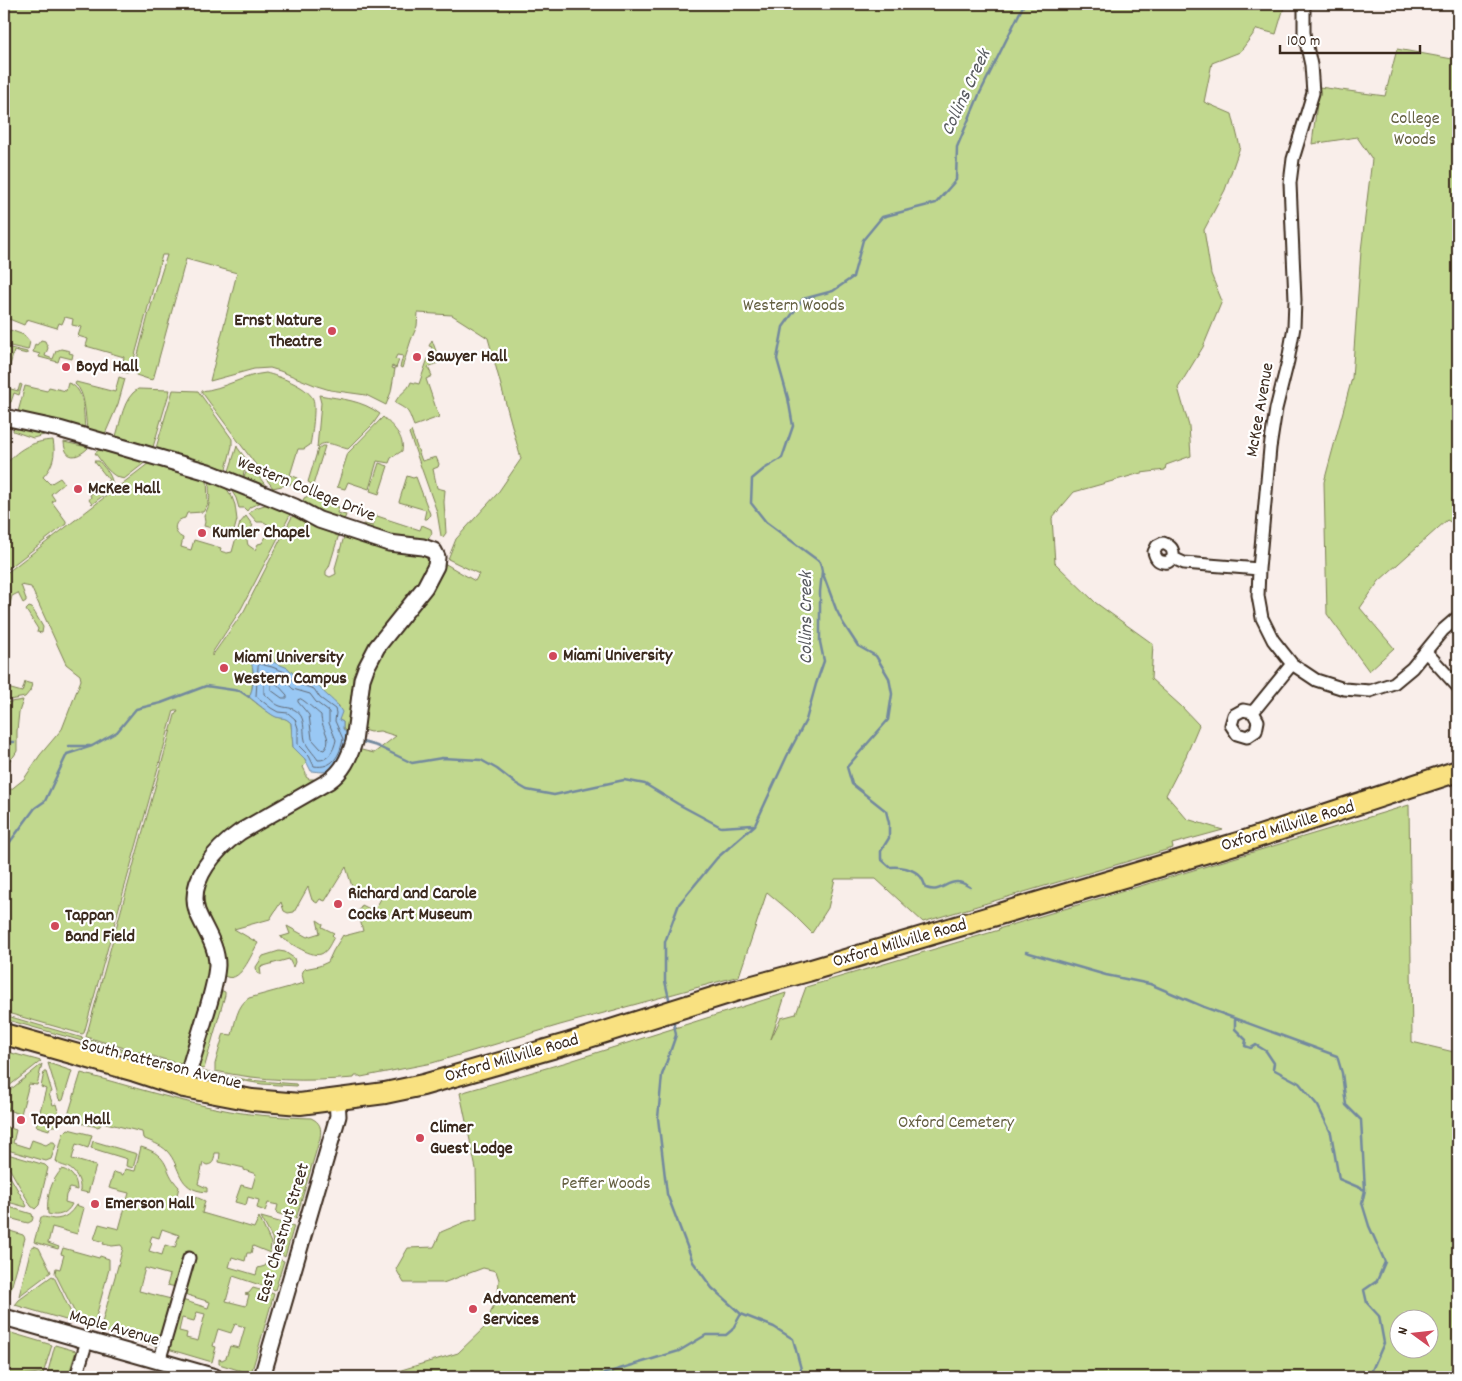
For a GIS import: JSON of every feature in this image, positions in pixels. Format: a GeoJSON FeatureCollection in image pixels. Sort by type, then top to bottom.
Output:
{"type":"FeatureCollection","features":[{"type":"Feature","properties":{"kind":"highway","name":"Oxford Millville Road"},"geometry":{"type":"LineString","coordinates":[[337,1098],[385,1093],[423,1086],[554,1048],[697,1002],[808,971],[1248,840],[1458,771]]}},
{"type":"Feature","properties":{"kind":"highway","name":"South Patterson Avenue"},"geometry":{"type":"LineString","coordinates":[[4,1024],[252,1100],[300,1104],[337,1098]]}},
{"type":"Feature","properties":{"kind":"highway","name":"South Patterson Avenue"},"geometry":{"type":"LineString","coordinates":[[4,1034],[134,1071],[186,1081]]}},
{"type":"Feature","properties":{"kind":"street","name":"McKee Avenue"},"geometry":{"type":"LineString","coordinates":[[1304,4],[1304,33],[1311,65],[1312,93],[1293,159],[1290,183],[1296,300],[1294,327],[1276,409],[1270,448],[1259,569],[1258,596],[1262,618],[1273,640],[1292,664],[1316,680],[1344,689],[1370,691],[1394,683],[1412,668],[1443,630],[1458,617]]}},
{"type":"Feature","properties":{"kind":"street","name":"Western College Drive"},"geometry":{"type":"LineString","coordinates":[[4,417],[59,429],[208,472],[295,507],[319,520],[388,543],[423,547],[434,551],[437,557],[436,566],[428,581],[377,647],[366,668],[362,679],[354,742],[343,769],[337,776],[240,832],[219,847],[204,869],[199,880],[195,900],[197,910],[215,948],[217,964],[215,982],[186,1081]]}},
{"type":"Feature","properties":{"kind":"street"},"geometry":{"type":"LineString","coordinates":[[1173,558],[1184,563],[1259,569]]}},
{"type":"Feature","properties":{"kind":"street"},"geometry":{"type":"LineString","coordinates":[[1426,652],[1458,687]]}},
{"type":"Feature","properties":{"kind":"street"},"geometry":{"type":"LineString","coordinates":[[1253,712],[1292,664]]}},
{"type":"Feature","properties":{"kind":"street","name":"East Chestnut Street"},"geometry":{"type":"LineString","coordinates":[[262,1377],[338,1116],[337,1098]]}},
{"type":"Feature","properties":{"kind":"street"},"geometry":{"type":"LineString","coordinates":[[159,1362],[189,1258]]}},
{"type":"Feature","properties":{"kind":"street","name":"Maple Avenue"},"geometry":{"type":"LineString","coordinates":[[4,1317],[215,1377]]}},
{"type":"Feature","properties":{"kind":"street"},"geometry":{"type":"LineString","coordinates":[[76,1377],[87,1341]]}},
{"type":"Feature","properties":{"kind":"green space","name":"Western Woods"},"geometry":{"type":"Polygon","coordinates":[[[4,4],[1285,4],[1276,34],[1257,29],[1240,52],[1212,63],[1204,102],[1232,114],[1240,147],[1225,190],[1204,230],[1211,274],[1222,301],[1203,347],[1178,388],[1189,426],[1191,456],[1166,465],[1165,470],[1141,473],[1074,492],[1052,518],[1055,563],[1096,603],[1153,644],[1151,679],[1199,725],[1166,795],[1187,819],[1223,830],[1172,844],[1173,848],[923,922],[876,879],[835,879],[828,908],[812,933],[767,892],[739,976],[560,1025],[432,1063],[361,1077],[284,1080],[215,1071],[215,1064],[223,1036],[224,1034],[232,1035],[237,1015],[245,1001],[249,998],[304,983],[302,974],[304,969],[328,962],[343,935],[363,931],[358,912],[362,905],[374,911],[386,890],[361,897],[354,893],[346,867],[325,901],[320,899],[317,903],[312,900],[308,887],[294,912],[288,913],[284,911],[281,902],[270,919],[234,929],[258,943],[240,973],[235,977],[229,978],[223,975],[204,916],[201,888],[225,848],[337,782],[357,749],[374,753],[396,736],[380,731],[370,732],[363,730],[365,720],[362,715],[372,666],[432,586],[444,563],[475,581],[479,574],[448,559],[456,539],[497,494],[521,459],[488,338],[452,315],[418,313],[417,326],[402,368],[400,367],[403,356],[397,355],[395,359],[399,360],[396,368],[392,366],[391,368],[395,369],[391,392],[386,405],[366,395],[330,390],[270,368],[254,369],[210,381],[237,273],[186,259],[153,380],[136,375],[134,370],[167,255],[162,255],[131,370],[128,373],[121,372],[124,357],[86,346],[88,339],[78,336],[81,327],[72,325],[73,319],[65,317],[62,324],[59,323],[57,328],[27,319],[24,325],[4,317],[4,4]]]}},
{"type":"Feature","properties":{"kind":"green space","name":"College Woods"},"geometry":{"type":"Polygon","coordinates":[[[1397,49],[1458,60],[1458,526],[1447,520],[1379,581],[1360,608],[1394,648],[1369,671],[1327,614],[1324,482],[1352,378],[1361,251],[1372,159],[1357,137],[1312,144],[1319,87],[1385,96],[1397,49]]]}},
{"type":"Feature","properties":{"kind":"green space"},"geometry":{"type":"Polygon","coordinates":[[[10,330],[24,335],[30,342],[28,350],[6,345],[10,330]]]}},
{"type":"Feature","properties":{"kind":"green space"},"geometry":{"type":"Polygon","coordinates":[[[41,340],[45,341],[48,348],[45,356],[53,359],[56,351],[61,349],[70,351],[69,353],[73,354],[72,359],[60,356],[58,362],[39,357],[40,354],[33,352],[35,344],[37,345],[41,340]]]}},
{"type":"Feature","properties":{"kind":"green space"},"geometry":{"type":"Polygon","coordinates":[[[432,340],[440,362],[428,367],[432,376],[426,379],[439,417],[414,426],[408,412],[395,403],[411,382],[419,384],[432,347],[429,346],[432,340]]]}},
{"type":"Feature","properties":{"kind":"green space"},"geometry":{"type":"Polygon","coordinates":[[[6,347],[27,352],[27,354],[14,351],[4,387],[4,353],[6,347]]]}},
{"type":"Feature","properties":{"kind":"green space"},"geometry":{"type":"Polygon","coordinates":[[[266,373],[299,386],[310,394],[314,402],[310,445],[304,449],[298,449],[290,475],[298,478],[299,482],[273,488],[201,391],[218,388],[250,376],[266,373]]]}},
{"type":"Feature","properties":{"kind":"green space"},"geometry":{"type":"Polygon","coordinates":[[[119,377],[125,379],[118,404],[105,434],[87,429],[83,398],[75,384],[76,382],[115,392],[119,377]]]}},
{"type":"Feature","properties":{"kind":"green space"},"geometry":{"type":"Polygon","coordinates":[[[68,383],[74,386],[81,395],[85,428],[18,412],[25,386],[47,391],[49,387],[66,391],[68,383]]]}},
{"type":"Feature","properties":{"kind":"green space"},"geometry":{"type":"Polygon","coordinates":[[[20,384],[22,385],[19,395],[14,393],[11,402],[4,406],[4,387],[18,391],[20,384]]]}},
{"type":"Feature","properties":{"kind":"green space"},"geometry":{"type":"Polygon","coordinates":[[[138,389],[170,390],[153,447],[116,436],[126,404],[138,389]]]}},
{"type":"Feature","properties":{"kind":"green space"},"geometry":{"type":"Polygon","coordinates":[[[173,390],[198,391],[232,439],[226,469],[156,448],[173,390]]]}},
{"type":"Feature","properties":{"kind":"green space"},"geometry":{"type":"Polygon","coordinates":[[[319,395],[359,403],[380,414],[373,424],[348,449],[327,443],[317,448],[321,403],[319,395]]]}},
{"type":"Feature","properties":{"kind":"green space"},"geometry":{"type":"Polygon","coordinates":[[[383,417],[400,436],[402,451],[391,458],[389,463],[377,461],[369,489],[348,482],[345,489],[337,487],[348,453],[383,417]]]}},
{"type":"Feature","properties":{"kind":"green space"},"geometry":{"type":"Polygon","coordinates":[[[14,425],[45,432],[44,435],[33,438],[13,431],[14,425]]]}},
{"type":"Feature","properties":{"kind":"green space"},"geometry":{"type":"Polygon","coordinates":[[[411,431],[422,461],[436,457],[439,464],[438,467],[433,469],[437,488],[445,490],[446,533],[443,537],[441,536],[437,512],[409,433],[411,431]]]}},
{"type":"Feature","properties":{"kind":"green space"},"geometry":{"type":"Polygon","coordinates":[[[53,440],[53,460],[43,477],[50,484],[60,478],[64,483],[51,494],[55,500],[52,502],[66,521],[66,524],[4,572],[4,467],[19,451],[31,444],[53,440]]]}},
{"type":"Feature","properties":{"kind":"green space"},"geometry":{"type":"Polygon","coordinates":[[[64,442],[88,448],[76,456],[72,456],[67,452],[64,442]]]}},
{"type":"Feature","properties":{"kind":"green space"},"geometry":{"type":"Polygon","coordinates":[[[237,446],[266,486],[244,477],[249,466],[248,464],[244,465],[243,477],[229,471],[237,446]]]}},
{"type":"Feature","properties":{"kind":"green space"},"geometry":{"type":"Polygon","coordinates":[[[325,446],[313,485],[308,482],[318,449],[325,446]]]}},
{"type":"Feature","properties":{"kind":"green space"},"geometry":{"type":"Polygon","coordinates":[[[99,450],[115,454],[116,451],[147,461],[124,479],[119,478],[107,469],[95,453],[99,450]]]}},
{"type":"Feature","properties":{"kind":"green space"},"geometry":{"type":"Polygon","coordinates":[[[150,460],[207,477],[208,504],[203,512],[187,513],[185,518],[176,524],[177,533],[183,538],[181,547],[191,550],[194,540],[221,548],[220,551],[232,552],[240,523],[246,516],[253,526],[247,534],[248,545],[255,550],[272,527],[264,522],[257,522],[249,513],[255,508],[271,503],[291,513],[241,609],[212,653],[212,656],[244,611],[294,513],[340,531],[329,567],[326,571],[326,575],[330,577],[336,574],[335,568],[345,533],[422,554],[428,564],[428,572],[375,641],[349,736],[343,728],[343,722],[339,720],[339,706],[323,694],[318,685],[298,679],[288,668],[253,669],[252,690],[249,697],[270,713],[291,723],[293,747],[307,763],[303,767],[306,777],[317,780],[278,805],[195,877],[213,970],[184,1065],[86,1037],[175,715],[178,710],[174,710],[84,1033],[4,1012],[4,795],[24,779],[40,755],[62,729],[81,680],[80,675],[66,664],[31,587],[21,585],[26,599],[23,603],[18,593],[12,596],[6,620],[4,620],[4,575],[149,463],[150,460]]]}},
{"type":"Feature","properties":{"kind":"green space"},"geometry":{"type":"Polygon","coordinates":[[[94,461],[99,461],[107,470],[112,480],[112,489],[92,504],[89,500],[90,495],[109,480],[94,461]]]}},
{"type":"Feature","properties":{"kind":"green space"},"geometry":{"type":"Polygon","coordinates":[[[379,463],[388,466],[379,494],[370,491],[379,463]]]}},
{"type":"Feature","properties":{"kind":"green space"},"geometry":{"type":"Polygon","coordinates":[[[407,476],[416,477],[430,514],[427,519],[424,519],[426,510],[399,502],[407,476]]]}},
{"type":"Feature","properties":{"kind":"green space"},"geometry":{"type":"Polygon","coordinates":[[[210,478],[223,483],[232,497],[237,520],[234,531],[229,529],[227,532],[204,526],[204,516],[210,501],[210,478]]]}},
{"type":"Feature","properties":{"kind":"green space"},"geometry":{"type":"Polygon","coordinates":[[[228,485],[266,500],[250,507],[247,511],[244,508],[239,508],[236,498],[228,485]]]}},
{"type":"Feature","properties":{"kind":"green space"},"geometry":{"type":"Polygon","coordinates":[[[308,496],[335,504],[335,506],[339,507],[337,513],[346,515],[344,520],[330,516],[303,502],[304,498],[308,496]]]}},
{"type":"Feature","properties":{"kind":"green space"},"geometry":{"type":"Polygon","coordinates":[[[371,514],[420,530],[422,525],[431,529],[432,533],[427,541],[371,533],[372,529],[362,526],[363,524],[373,526],[375,520],[371,514]]]}},
{"type":"Feature","properties":{"kind":"green space"},"geometry":{"type":"Polygon","coordinates":[[[29,607],[32,608],[43,627],[42,633],[37,632],[38,629],[26,610],[29,607]]]}},
{"type":"Feature","properties":{"kind":"green space"},"geometry":{"type":"Polygon","coordinates":[[[25,682],[32,684],[30,691],[25,697],[4,701],[4,687],[22,692],[25,682]]]}},
{"type":"Feature","properties":{"kind":"green space"},"geometry":{"type":"Polygon","coordinates":[[[23,700],[19,712],[17,751],[4,766],[4,703],[23,700]]]}},
{"type":"Feature","properties":{"kind":"green space"},"geometry":{"type":"Polygon","coordinates":[[[1409,805],[1412,1042],[1458,1053],[1458,1377],[385,1377],[388,1374],[458,1353],[485,1327],[498,1294],[499,1280],[496,1271],[483,1268],[443,1283],[404,1283],[396,1269],[408,1248],[434,1247],[441,1232],[477,1219],[476,1169],[460,1093],[567,1062],[786,993],[771,1039],[781,1018],[796,1014],[806,987],[1409,805]]]}},
{"type":"Feature","properties":{"kind":"green space"},"geometry":{"type":"Polygon","coordinates":[[[317,920],[323,924],[322,927],[334,933],[331,943],[319,955],[295,946],[280,937],[290,934],[287,926],[307,937],[320,933],[317,920]]]}},
{"type":"Feature","properties":{"kind":"green space"},"geometry":{"type":"Polygon","coordinates":[[[279,951],[285,952],[294,958],[293,967],[289,959],[260,967],[261,975],[257,973],[256,967],[263,956],[279,951]]]}},
{"type":"Feature","properties":{"kind":"green space"},"geometry":{"type":"Polygon","coordinates":[[[220,990],[225,992],[225,995],[204,1069],[194,1067],[220,990]]]}},
{"type":"Feature","properties":{"kind":"green space"},"geometry":{"type":"Polygon","coordinates":[[[4,1015],[83,1038],[82,1041],[4,1019],[4,1015]]]}},
{"type":"Feature","properties":{"kind":"green space"},"geometry":{"type":"Polygon","coordinates":[[[88,1040],[182,1067],[176,1067],[87,1042],[88,1040]]]}},
{"type":"Feature","properties":{"kind":"green space"},"geometry":{"type":"Polygon","coordinates":[[[4,1051],[41,1061],[4,1090],[4,1051]]]}},
{"type":"Feature","properties":{"kind":"green space"},"geometry":{"type":"Polygon","coordinates":[[[48,1063],[72,1071],[63,1100],[61,1101],[59,1099],[48,1063]]]}},
{"type":"Feature","properties":{"kind":"green space"},"geometry":{"type":"Polygon","coordinates":[[[42,1064],[37,1085],[29,1084],[21,1114],[7,1110],[8,1107],[4,1106],[4,1095],[42,1064]]]}},
{"type":"Feature","properties":{"kind":"green space"},"geometry":{"type":"Polygon","coordinates":[[[201,1071],[248,1080],[296,1084],[297,1086],[262,1084],[204,1074],[201,1071]]]}},
{"type":"Feature","properties":{"kind":"green space"},"geometry":{"type":"Polygon","coordinates":[[[44,1072],[46,1072],[52,1092],[49,1094],[53,1105],[56,1104],[59,1115],[56,1126],[50,1126],[49,1130],[36,1126],[46,1089],[41,1087],[44,1072]]]}},
{"type":"Feature","properties":{"kind":"green space"},"geometry":{"type":"Polygon","coordinates":[[[81,1073],[230,1111],[281,1117],[311,1118],[316,1121],[320,1126],[320,1138],[296,1219],[276,1213],[278,1205],[268,1203],[265,1211],[257,1208],[259,1200],[248,1197],[246,1205],[235,1202],[241,1185],[252,1188],[256,1174],[244,1170],[244,1168],[219,1162],[220,1153],[215,1153],[211,1164],[203,1163],[198,1184],[207,1188],[207,1192],[197,1190],[190,1187],[181,1177],[172,1157],[167,1151],[143,1138],[142,1132],[102,1122],[97,1127],[80,1123],[73,1119],[69,1112],[81,1073]]]}},
{"type":"Feature","properties":{"kind":"green space"},"geometry":{"type":"Polygon","coordinates":[[[4,1126],[16,1130],[13,1143],[29,1148],[32,1140],[46,1145],[54,1142],[56,1145],[51,1159],[46,1161],[4,1149],[4,1126]]]}},
{"type":"Feature","properties":{"kind":"green space"},"geometry":{"type":"Polygon","coordinates":[[[68,1129],[92,1135],[88,1148],[76,1144],[72,1159],[96,1166],[88,1193],[80,1191],[79,1180],[73,1171],[56,1161],[63,1134],[68,1129]]]}},
{"type":"Feature","properties":{"kind":"green space"},"geometry":{"type":"Polygon","coordinates":[[[93,1141],[137,1154],[133,1168],[126,1166],[127,1159],[91,1148],[93,1141]]]}},
{"type":"Feature","properties":{"kind":"green space"},"geometry":{"type":"Polygon","coordinates":[[[141,1147],[162,1159],[179,1187],[176,1199],[193,1205],[196,1197],[205,1201],[202,1213],[254,1228],[259,1217],[271,1243],[270,1253],[253,1246],[251,1253],[247,1253],[245,1261],[232,1257],[229,1267],[256,1275],[258,1268],[265,1266],[271,1257],[284,1261],[275,1290],[233,1276],[226,1301],[246,1306],[249,1295],[245,1294],[249,1293],[253,1288],[274,1294],[251,1374],[219,1364],[219,1359],[226,1358],[230,1346],[239,1348],[245,1327],[235,1324],[231,1333],[218,1329],[213,1346],[216,1347],[212,1362],[168,1349],[182,1300],[208,1308],[210,1302],[184,1294],[176,1287],[167,1285],[170,1275],[145,1268],[139,1291],[171,1299],[159,1347],[100,1330],[123,1248],[121,1245],[103,1244],[104,1242],[94,1239],[99,1224],[119,1229],[129,1193],[109,1188],[114,1172],[123,1175],[125,1169],[135,1171],[141,1147]],[[162,1229],[159,1238],[152,1236],[149,1251],[162,1255],[165,1245],[175,1248],[179,1235],[162,1229]],[[197,1312],[194,1321],[182,1318],[179,1331],[187,1333],[186,1338],[198,1341],[205,1314],[197,1312]]]}},
{"type":"Feature","properties":{"kind":"green space"},"geometry":{"type":"Polygon","coordinates":[[[4,1153],[45,1165],[48,1168],[39,1205],[35,1209],[31,1206],[4,1159],[4,1153]]]}},
{"type":"Feature","properties":{"kind":"green space"},"geometry":{"type":"Polygon","coordinates":[[[4,1166],[27,1206],[26,1207],[4,1201],[4,1166]]]}},
{"type":"Feature","properties":{"kind":"green space"},"geometry":{"type":"Polygon","coordinates":[[[62,1169],[73,1176],[77,1190],[70,1188],[66,1195],[65,1202],[72,1204],[68,1210],[59,1215],[48,1214],[50,1190],[62,1169]]]}},
{"type":"Feature","properties":{"kind":"green space"},"geometry":{"type":"Polygon","coordinates":[[[76,1205],[84,1208],[77,1234],[52,1227],[48,1243],[59,1247],[58,1249],[34,1242],[41,1217],[54,1219],[64,1217],[76,1205]]]}},
{"type":"Feature","properties":{"kind":"green space"},"geometry":{"type":"Polygon","coordinates":[[[9,1207],[32,1214],[32,1221],[28,1223],[5,1217],[9,1207]]]}},
{"type":"Feature","properties":{"kind":"green space"},"geometry":{"type":"Polygon","coordinates":[[[261,1217],[294,1226],[285,1257],[282,1255],[282,1250],[279,1249],[276,1253],[274,1252],[272,1238],[261,1217]]]}},
{"type":"Feature","properties":{"kind":"green space"},"geometry":{"type":"Polygon","coordinates":[[[7,1230],[23,1235],[25,1238],[7,1303],[4,1302],[4,1243],[7,1230]]]}},
{"type":"Feature","properties":{"kind":"green space"},"geometry":{"type":"Polygon","coordinates":[[[34,1246],[39,1248],[51,1272],[19,1296],[31,1248],[34,1246]]]}},
{"type":"Feature","properties":{"kind":"green space"},"geometry":{"type":"Polygon","coordinates":[[[63,1248],[109,1259],[109,1269],[93,1328],[80,1323],[55,1273],[56,1268],[60,1269],[64,1255],[61,1254],[63,1248]]]}},
{"type":"Feature","properties":{"kind":"green space"},"geometry":{"type":"Polygon","coordinates":[[[52,1276],[54,1277],[76,1323],[15,1305],[52,1276]]]}},
{"type":"Feature","properties":{"kind":"green space"},"geometry":{"type":"Polygon","coordinates":[[[8,1332],[52,1345],[43,1374],[4,1377],[4,1363],[10,1342],[5,1341],[8,1332]]]}},
{"type":"Feature","properties":{"kind":"green space"},"geometry":{"type":"Polygon","coordinates":[[[55,1345],[76,1351],[68,1377],[47,1375],[55,1345]]]}},
{"type":"Feature","properties":{"kind":"water"},"geometry":{"type":"Polygon","coordinates":[[[257,658],[288,668],[298,679],[318,685],[340,708],[342,712],[339,720],[343,722],[343,729],[349,736],[343,756],[333,768],[324,772],[311,771],[305,759],[293,747],[291,723],[286,719],[276,717],[249,697],[253,680],[251,662],[257,658]]]}},
{"type":"Feature","properties":{"kind":"waterway","name":"Collins Creek"},"geometry":{"type":"LineString","coordinates":[[670,1003],[665,981],[665,942],[679,904],[717,858],[755,825],[806,720],[824,661],[820,642],[822,571],[820,562],[766,522],[751,503],[752,479],[782,458],[793,426],[788,398],[777,359],[783,327],[803,299],[833,291],[853,277],[863,240],[882,217],[936,203],[956,180],[957,147],[979,95],[1024,4]]}},
{"type":"Feature","properties":{"kind":"waterway"},"geometry":{"type":"LineString","coordinates":[[823,574],[843,623],[858,646],[876,656],[889,678],[892,694],[888,720],[847,767],[852,784],[886,811],[889,823],[889,838],[881,851],[881,859],[890,867],[902,867],[914,872],[921,877],[926,888],[936,889],[954,882],[970,887]]}},
{"type":"Feature","properties":{"kind":"waterway"},"geometry":{"type":"LineString","coordinates":[[4,850],[35,808],[45,801],[67,754],[92,746],[117,732],[136,709],[161,703],[206,686],[240,691],[249,697]]}},
{"type":"Feature","properties":{"kind":"waterway"},"geometry":{"type":"LineString","coordinates":[[359,741],[377,746],[412,763],[442,758],[481,760],[527,790],[554,795],[624,780],[645,784],[721,827],[753,825]]}},
{"type":"Feature","properties":{"kind":"waterway"},"geometry":{"type":"LineString","coordinates":[[4,742],[14,742]]}},
{"type":"Feature","properties":{"kind":"waterway"},"geometry":{"type":"LineString","coordinates":[[69,746],[90,746]]}},
{"type":"Feature","properties":{"kind":"waterway"},"geometry":{"type":"LineString","coordinates":[[1026,952],[1106,975],[1150,984],[1204,1007],[1337,1056],[1342,1073],[1346,1105],[1361,1120],[1365,1190],[1362,1203],[1369,1226],[1385,1262],[1377,1281],[1364,1290],[1367,1303],[1379,1316],[1384,1343],[1369,1377]]}},
{"type":"Feature","properties":{"kind":"waterway","name":"Collins Creek"},"geometry":{"type":"LineString","coordinates":[[673,1018],[676,1035],[662,1075],[658,1118],[667,1194],[693,1262],[712,1288],[741,1314],[774,1327],[793,1339],[801,1369],[800,1377]]}},
{"type":"Feature","properties":{"kind":"waterway"},"geometry":{"type":"LineString","coordinates":[[1235,1019],[1235,1029],[1246,1040],[1245,1046],[1251,1048],[1256,1045],[1266,1051],[1274,1063],[1273,1069],[1299,1083],[1318,1106],[1331,1133],[1339,1179],[1365,1190]]}},
{"type":"Feature","properties":{"kind":"waterway"},"geometry":{"type":"LineString","coordinates":[[593,1377],[679,1351],[706,1335],[726,1335],[732,1330],[741,1314]]}},
{"type":"Feature","properties":{"kind":"place","name":"Ernst Nature Theatre"},"geometry":{"type":"Point","coordinates":[332,331]}},
{"type":"Feature","properties":{"kind":"place","name":"Sawyer Hall"},"geometry":{"type":"Point","coordinates":[417,357]}},
{"type":"Feature","properties":{"kind":"place","name":"Boyd Hall"},"geometry":{"type":"Point","coordinates":[66,367]}},
{"type":"Feature","properties":{"kind":"place","name":"McKee Hall"},"geometry":{"type":"Point","coordinates":[78,489]}},
{"type":"Feature","properties":{"kind":"place","name":"Kumler Chapel"},"geometry":{"type":"Point","coordinates":[202,533]}},
{"type":"Feature","properties":{"kind":"place","name":"Miami University"},"geometry":{"type":"Point","coordinates":[553,656]}},
{"type":"Feature","properties":{"kind":"place","name":"Miami University Western Campus"},"geometry":{"type":"Point","coordinates":[224,668]}},
{"type":"Feature","properties":{"kind":"place","name":"Richard and Carole Cocks Art Museum"},"geometry":{"type":"Point","coordinates":[338,904]}},
{"type":"Feature","properties":{"kind":"place","name":"Tappan Band Field"},"geometry":{"type":"Point","coordinates":[55,926]}},
{"type":"Feature","properties":{"kind":"place","name":"Tappan Hall"},"geometry":{"type":"Point","coordinates":[21,1120]}},
{"type":"Feature","properties":{"kind":"place","name":"Climer Guest Lodge"},"geometry":{"type":"Point","coordinates":[420,1138]}},
{"type":"Feature","properties":{"kind":"place","name":"Emerson Hall"},"geometry":{"type":"Point","coordinates":[95,1204]}},
{"type":"Feature","properties":{"kind":"place","name":"Advancement Services"},"geometry":{"type":"Point","coordinates":[473,1309]}},
{"type":"Feature","properties":{"kind":"park label","name":"Oxford Cemetery"},"geometry":{"type":"Point","coordinates":[956,1123]}},
{"type":"Feature","properties":{"kind":"park label","name":"Peffer Woods"},"geometry":{"type":"Point","coordinates":[606,1184]}}]}
